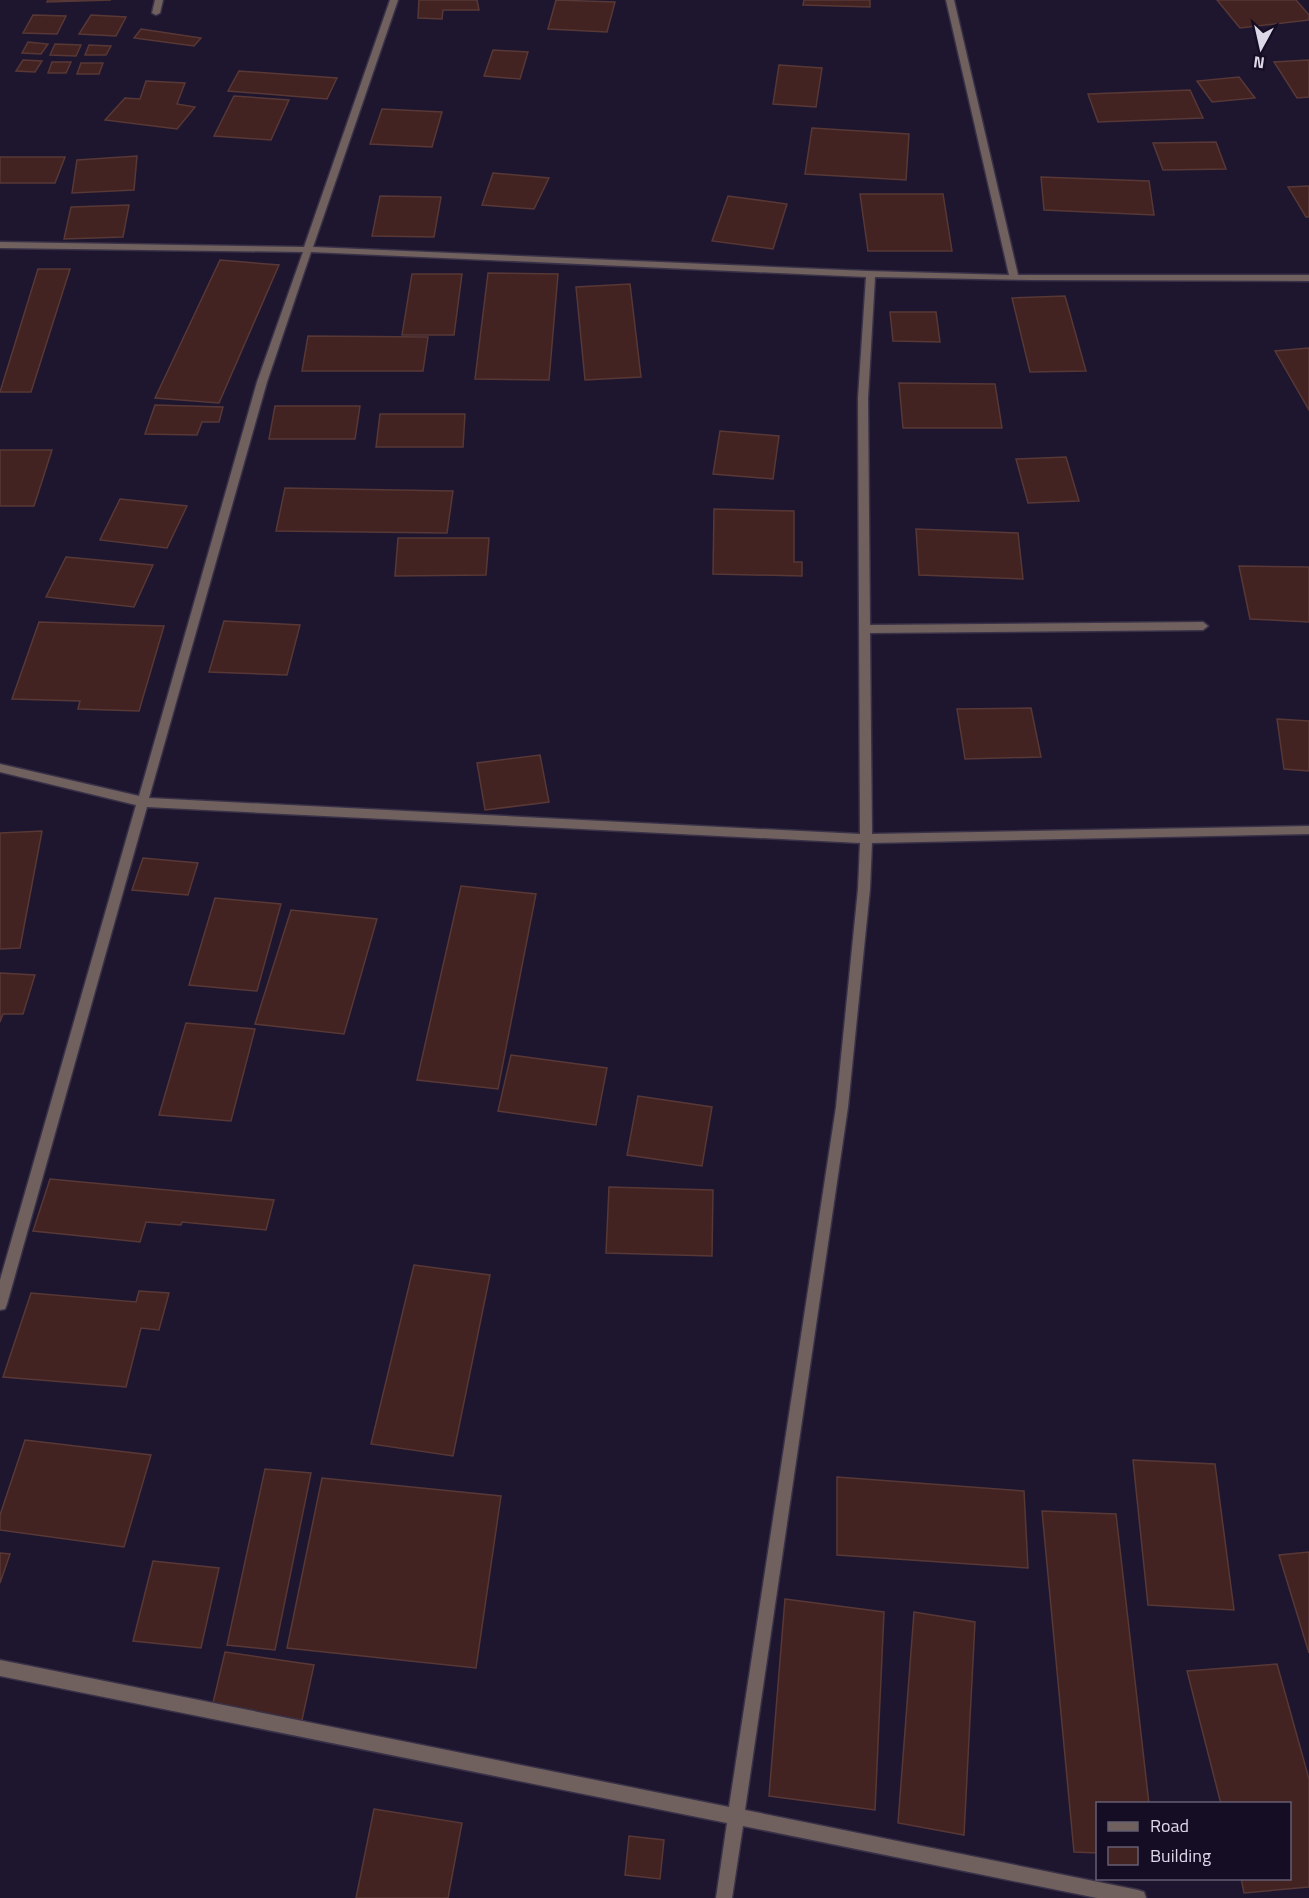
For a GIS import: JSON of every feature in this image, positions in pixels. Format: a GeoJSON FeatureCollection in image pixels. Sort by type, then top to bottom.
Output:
{"type":"FeatureCollection","features":[{"type":"Feature","properties":{"kind":"street"},"geometry":{"type":"LineString","coordinates":[[156,13],[159,0]]}},
{"type":"Feature","properties":{"kind":"street"},"geometry":{"type":"LineString","coordinates":[[0,1304],[262,382],[394,0]]}},
{"type":"Feature","properties":{"kind":"street"},"geometry":{"type":"LineString","coordinates":[[950,0],[1014,277]]}},
{"type":"Feature","properties":{"kind":"street"},"geometry":{"type":"LineString","coordinates":[[0,245],[309,249],[871,274],[1309,278]]}},
{"type":"Feature","properties":{"kind":"street"},"geometry":{"type":"LineString","coordinates":[[724,1898],[842,1107],[864,889],[866,839],[863,398],[871,274]]}},
{"type":"Feature","properties":{"kind":"street"},"geometry":{"type":"LineString","coordinates":[[865,629],[1203,626]]}},
{"type":"Feature","properties":{"kind":"street"},"geometry":{"type":"LineString","coordinates":[[0,768],[144,802],[866,839],[1309,830]]}},
{"type":"Feature","properties":{"kind":"street"},"geometry":{"type":"LineString","coordinates":[[0,1668],[1138,1898]]}},
{"type":"Feature","properties":{"kind":"building"},"geometry":{"type":"Polygon","coordinates":[[[48,0],[111,0],[47,2],[48,0]]]}},
{"type":"Feature","properties":{"kind":"building"},"geometry":{"type":"Polygon","coordinates":[[[419,0],[477,0],[479,10],[443,10],[442,19],[418,18],[419,0]]]}},
{"type":"Feature","properties":{"kind":"building"},"geometry":{"type":"Polygon","coordinates":[[[556,0],[615,2],[607,32],[548,29],[556,0]]]}},
{"type":"Feature","properties":{"kind":"building"},"geometry":{"type":"Polygon","coordinates":[[[804,0],[870,0],[870,7],[803,5],[804,0]]]}},
{"type":"Feature","properties":{"kind":"building"},"geometry":{"type":"Polygon","coordinates":[[[1217,0],[1296,0],[1309,15],[1309,20],[1240,28],[1217,0]]]}},
{"type":"Feature","properties":{"kind":"building"},"geometry":{"type":"Polygon","coordinates":[[[33,15],[66,16],[57,34],[23,33],[33,15]]]}},
{"type":"Feature","properties":{"kind":"building"},"geometry":{"type":"Polygon","coordinates":[[[91,15],[126,17],[116,36],[79,34],[91,15]]]}},
{"type":"Feature","properties":{"kind":"building"},"geometry":{"type":"Polygon","coordinates":[[[141,29],[201,38],[194,46],[134,38],[141,29]]]}},
{"type":"Feature","properties":{"kind":"building"},"geometry":{"type":"Polygon","coordinates":[[[28,42],[48,44],[41,54],[22,53],[28,42]]]}},
{"type":"Feature","properties":{"kind":"building"},"geometry":{"type":"Polygon","coordinates":[[[55,44],[81,45],[76,56],[50,55],[55,44]]]}},
{"type":"Feature","properties":{"kind":"building"},"geometry":{"type":"Polygon","coordinates":[[[89,45],[111,46],[106,55],[85,55],[89,45]]]}},
{"type":"Feature","properties":{"kind":"building"},"geometry":{"type":"Polygon","coordinates":[[[493,50],[528,52],[520,79],[484,76],[493,50]]]}},
{"type":"Feature","properties":{"kind":"building"},"geometry":{"type":"Polygon","coordinates":[[[23,60],[42,61],[35,72],[16,71],[23,60]]]}},
{"type":"Feature","properties":{"kind":"building"},"geometry":{"type":"Polygon","coordinates":[[[1309,60],[1309,97],[1297,98],[1274,62],[1309,60]]]}},
{"type":"Feature","properties":{"kind":"building"},"geometry":{"type":"Polygon","coordinates":[[[52,62],[71,62],[66,73],[48,73],[52,62]]]}},
{"type":"Feature","properties":{"kind":"building"},"geometry":{"type":"Polygon","coordinates":[[[81,63],[103,63],[99,74],[77,74],[81,63]]]}},
{"type":"Feature","properties":{"kind":"building"},"geometry":{"type":"Polygon","coordinates":[[[779,65],[822,68],[816,107],[773,104],[779,65]]]}},
{"type":"Feature","properties":{"kind":"building"},"geometry":{"type":"Polygon","coordinates":[[[239,71],[337,78],[327,99],[228,91],[239,71]]]}},
{"type":"Feature","properties":{"kind":"building"},"geometry":{"type":"Polygon","coordinates":[[[1239,77],[1255,98],[1212,102],[1197,81],[1239,77]]]}},
{"type":"Feature","properties":{"kind":"building"},"geometry":{"type":"Polygon","coordinates":[[[146,81],[185,83],[177,104],[195,107],[177,129],[105,120],[125,98],[140,99],[146,81]]]}},
{"type":"Feature","properties":{"kind":"building"},"geometry":{"type":"Polygon","coordinates":[[[1190,90],[1203,118],[1098,122],[1088,94],[1190,90]]]}},
{"type":"Feature","properties":{"kind":"building"},"geometry":{"type":"Polygon","coordinates":[[[234,96],[289,100],[271,140],[214,136],[234,96]]]}},
{"type":"Feature","properties":{"kind":"building"},"geometry":{"type":"Polygon","coordinates":[[[382,109],[442,112],[432,147],[370,144],[382,109]]]}},
{"type":"Feature","properties":{"kind":"building"},"geometry":{"type":"Polygon","coordinates":[[[812,128],[909,134],[906,180],[805,174],[812,128]]]}},
{"type":"Feature","properties":{"kind":"building"},"geometry":{"type":"Polygon","coordinates":[[[1216,142],[1226,169],[1163,170],[1153,143],[1216,142]]]}},
{"type":"Feature","properties":{"kind":"building"},"geometry":{"type":"Polygon","coordinates":[[[137,156],[134,190],[72,193],[77,160],[137,156]]]}},
{"type":"Feature","properties":{"kind":"building"},"geometry":{"type":"Polygon","coordinates":[[[0,157],[65,157],[55,183],[0,183],[0,157]]]}},
{"type":"Feature","properties":{"kind":"building"},"geometry":{"type":"Polygon","coordinates":[[[493,173],[549,178],[534,209],[482,205],[493,173]]]}},
{"type":"Feature","properties":{"kind":"building"},"geometry":{"type":"Polygon","coordinates":[[[1041,177],[1149,181],[1154,215],[1044,210],[1041,177]]]}},
{"type":"Feature","properties":{"kind":"building"},"geometry":{"type":"Polygon","coordinates":[[[1309,186],[1309,217],[1306,217],[1288,187],[1309,186]]]}},
{"type":"Feature","properties":{"kind":"building"},"geometry":{"type":"Polygon","coordinates":[[[860,194],[943,194],[952,251],[868,251],[860,194]]]}},
{"type":"Feature","properties":{"kind":"building"},"geometry":{"type":"Polygon","coordinates":[[[380,196],[441,197],[434,237],[372,236],[380,196]]]}},
{"type":"Feature","properties":{"kind":"building"},"geometry":{"type":"Polygon","coordinates":[[[728,196],[787,204],[773,249],[712,241],[728,196]]]}},
{"type":"Feature","properties":{"kind":"building"},"geometry":{"type":"Polygon","coordinates":[[[129,205],[123,237],[64,239],[71,207],[129,205]]]}},
{"type":"Feature","properties":{"kind":"building"},"geometry":{"type":"Polygon","coordinates":[[[220,260],[279,265],[219,403],[155,398],[220,260]]]}},
{"type":"Feature","properties":{"kind":"building"},"geometry":{"type":"Polygon","coordinates":[[[38,269],[70,269],[31,392],[0,392],[38,269]]]}},
{"type":"Feature","properties":{"kind":"building"},"geometry":{"type":"Polygon","coordinates":[[[488,273],[558,274],[549,380],[475,379],[488,273]]]}},
{"type":"Feature","properties":{"kind":"building"},"geometry":{"type":"Polygon","coordinates":[[[412,274],[462,274],[454,335],[402,335],[412,274]]]}},
{"type":"Feature","properties":{"kind":"building"},"geometry":{"type":"Polygon","coordinates":[[[630,284],[641,377],[585,380],[576,287],[630,284]]]}},
{"type":"Feature","properties":{"kind":"building"},"geometry":{"type":"Polygon","coordinates":[[[1065,296],[1086,371],[1030,372],[1012,298],[1065,296]]]}},
{"type":"Feature","properties":{"kind":"building"},"geometry":{"type":"Polygon","coordinates":[[[890,312],[936,312],[940,342],[893,341],[890,312]]]}},
{"type":"Feature","properties":{"kind":"building"},"geometry":{"type":"Polygon","coordinates":[[[308,336],[428,337],[423,371],[302,371],[308,336]]]}},
{"type":"Feature","properties":{"kind":"building"},"geometry":{"type":"Polygon","coordinates":[[[1309,348],[1309,410],[1275,351],[1309,348]]]}},
{"type":"Feature","properties":{"kind":"building"},"geometry":{"type":"Polygon","coordinates":[[[899,383],[995,384],[1002,428],[903,428],[899,383]]]}},
{"type":"Feature","properties":{"kind":"building"},"geometry":{"type":"Polygon","coordinates":[[[155,405],[223,407],[219,422],[202,422],[197,435],[145,434],[155,405]]]}},
{"type":"Feature","properties":{"kind":"building"},"geometry":{"type":"Polygon","coordinates":[[[275,406],[360,406],[355,439],[269,439],[275,406]]]}},
{"type":"Feature","properties":{"kind":"building"},"geometry":{"type":"Polygon","coordinates":[[[380,414],[465,414],[463,447],[376,447],[380,414]]]}},
{"type":"Feature","properties":{"kind":"building"},"geometry":{"type":"Polygon","coordinates":[[[720,431],[779,436],[773,479],[713,474],[720,431]]]}},
{"type":"Feature","properties":{"kind":"building"},"geometry":{"type":"Polygon","coordinates":[[[0,450],[52,450],[34,506],[0,506],[0,450]]]}},
{"type":"Feature","properties":{"kind":"building"},"geometry":{"type":"Polygon","coordinates":[[[1066,457],[1079,501],[1028,503],[1016,459],[1066,457]]]}},
{"type":"Feature","properties":{"kind":"building"},"geometry":{"type":"Polygon","coordinates":[[[285,488],[453,491],[447,533],[276,531],[285,488]]]}},
{"type":"Feature","properties":{"kind":"building"},"geometry":{"type":"Polygon","coordinates":[[[120,499],[187,506],[167,548],[100,540],[120,499]]]}},
{"type":"Feature","properties":{"kind":"building"},"geometry":{"type":"Polygon","coordinates":[[[714,509],[794,511],[794,562],[802,562],[802,576],[713,574],[714,509]]]}},
{"type":"Feature","properties":{"kind":"building"},"geometry":{"type":"Polygon","coordinates":[[[916,529],[1018,533],[1023,579],[919,575],[916,529]]]}},
{"type":"Feature","properties":{"kind":"building"},"geometry":{"type":"Polygon","coordinates":[[[398,538],[489,538],[486,575],[395,576],[398,538]]]}},
{"type":"Feature","properties":{"kind":"building"},"geometry":{"type":"Polygon","coordinates":[[[66,557],[153,565],[134,607],[46,597],[66,557]]]}},
{"type":"Feature","properties":{"kind":"building"},"geometry":{"type":"Polygon","coordinates":[[[1239,566],[1309,567],[1309,622],[1250,619],[1239,566]]]}},
{"type":"Feature","properties":{"kind":"building"},"geometry":{"type":"Polygon","coordinates":[[[224,621],[300,625],[287,675],[209,672],[224,621]]]}},
{"type":"Feature","properties":{"kind":"building"},"geometry":{"type":"Polygon","coordinates":[[[39,622],[164,626],[139,711],[78,709],[80,701],[12,699],[39,622]]]}},
{"type":"Feature","properties":{"kind":"building"},"geometry":{"type":"Polygon","coordinates":[[[1031,708],[1041,757],[965,759],[957,709],[1031,708]]]}},
{"type":"Feature","properties":{"kind":"building"},"geometry":{"type":"Polygon","coordinates":[[[1277,719],[1309,721],[1309,771],[1284,769],[1277,719]]]}},
{"type":"Feature","properties":{"kind":"building"},"geometry":{"type":"Polygon","coordinates":[[[540,755],[549,802],[485,810],[477,763],[540,755]]]}},
{"type":"Feature","properties":{"kind":"building"},"geometry":{"type":"Polygon","coordinates":[[[42,831],[20,948],[0,949],[0,833],[42,831]]]}},
{"type":"Feature","properties":{"kind":"building"},"geometry":{"type":"Polygon","coordinates":[[[143,858],[198,863],[188,895],[132,890],[143,858]]]}},
{"type":"Feature","properties":{"kind":"building"},"geometry":{"type":"Polygon","coordinates":[[[461,886],[536,894],[498,1089],[417,1080],[461,886]]]}},
{"type":"Feature","properties":{"kind":"building"},"geometry":{"type":"Polygon","coordinates":[[[215,898],[281,904],[257,991],[189,985],[215,898]]]}},
{"type":"Feature","properties":{"kind":"building"},"geometry":{"type":"Polygon","coordinates":[[[291,910],[377,919],[344,1034],[255,1024],[291,910]]]}},
{"type":"Feature","properties":{"kind":"building"},"geometry":{"type":"Polygon","coordinates":[[[0,973],[35,975],[23,1014],[3,1014],[0,1022],[0,973]]]}},
{"type":"Feature","properties":{"kind":"building"},"geometry":{"type":"Polygon","coordinates":[[[186,1023],[255,1029],[231,1121],[159,1115],[186,1023]]]}},
{"type":"Feature","properties":{"kind":"building"},"geometry":{"type":"Polygon","coordinates":[[[511,1055],[607,1068],[596,1125],[498,1111],[511,1055]]]}},
{"type":"Feature","properties":{"kind":"building"},"geometry":{"type":"Polygon","coordinates":[[[638,1096],[712,1107],[702,1166],[627,1155],[638,1096]]]}},
{"type":"Feature","properties":{"kind":"building"},"geometry":{"type":"Polygon","coordinates":[[[50,1179],[274,1200],[266,1230],[182,1222],[181,1225],[146,1222],[140,1242],[33,1231],[50,1179]]]}},
{"type":"Feature","properties":{"kind":"building"},"geometry":{"type":"Polygon","coordinates":[[[609,1187],[713,1190],[712,1256],[606,1253],[609,1187]]]}},
{"type":"Feature","properties":{"kind":"building"},"geometry":{"type":"Polygon","coordinates":[[[414,1265],[490,1275],[453,1456],[371,1444],[414,1265]]]}},
{"type":"Feature","properties":{"kind":"building"},"geometry":{"type":"Polygon","coordinates":[[[139,1291],[169,1293],[159,1330],[141,1328],[126,1387],[3,1377],[31,1293],[136,1302],[139,1291]]]}},
{"type":"Feature","properties":{"kind":"building"},"geometry":{"type":"Polygon","coordinates":[[[25,1440],[151,1455],[124,1547],[0,1530],[0,1515],[25,1440]]]}},
{"type":"Feature","properties":{"kind":"building"},"geometry":{"type":"Polygon","coordinates":[[[1133,1460],[1215,1464],[1234,1610],[1148,1605],[1133,1460]]]}},
{"type":"Feature","properties":{"kind":"building"},"geometry":{"type":"Polygon","coordinates":[[[265,1469],[311,1473],[275,1650],[227,1645],[265,1469]]]}},
{"type":"Feature","properties":{"kind":"building"},"geometry":{"type":"Polygon","coordinates":[[[837,1477],[1024,1491],[1028,1568],[837,1555],[837,1477]]]}},
{"type":"Feature","properties":{"kind":"building"},"geometry":{"type":"Polygon","coordinates":[[[322,1478],[501,1496],[476,1668],[287,1648],[322,1478]]]}},
{"type":"Feature","properties":{"kind":"building"},"geometry":{"type":"Polygon","coordinates":[[[1042,1511],[1116,1514],[1149,1802],[1096,1802],[1096,1853],[1074,1852],[1042,1511]]]}},
{"type":"Feature","properties":{"kind":"building"},"geometry":{"type":"Polygon","coordinates":[[[1309,1552],[1309,1653],[1279,1555],[1309,1552]]]}},
{"type":"Feature","properties":{"kind":"building"},"geometry":{"type":"Polygon","coordinates":[[[0,1553],[10,1554],[0,1583],[0,1553]]]}},
{"type":"Feature","properties":{"kind":"building"},"geometry":{"type":"Polygon","coordinates":[[[153,1561],[219,1568],[201,1648],[133,1641],[153,1561]]]}},
{"type":"Feature","properties":{"kind":"building"},"geometry":{"type":"Polygon","coordinates":[[[785,1599],[884,1612],[875,1810],[769,1796],[785,1599]]]}},
{"type":"Feature","properties":{"kind":"building"},"geometry":{"type":"Polygon","coordinates":[[[914,1612],[975,1622],[964,1835],[898,1823],[914,1612]]]}},
{"type":"Feature","properties":{"kind":"building"},"geometry":{"type":"Polygon","coordinates":[[[225,1652],[314,1665],[302,1720],[212,1707],[225,1652]]]}},
{"type":"Feature","properties":{"kind":"building"},"geometry":{"type":"Polygon","coordinates":[[[1277,1664],[1309,1779],[1309,1887],[1244,1893],[1241,1880],[1291,1880],[1291,1802],[1220,1802],[1187,1671],[1277,1664]]]}},
{"type":"Feature","properties":{"kind":"building"},"geometry":{"type":"Polygon","coordinates":[[[374,1809],[462,1823],[448,1898],[356,1898],[374,1809]]]}},
{"type":"Feature","properties":{"kind":"building"},"geometry":{"type":"Polygon","coordinates":[[[629,1836],[664,1840],[660,1879],[625,1875],[629,1836]]]}}]}
